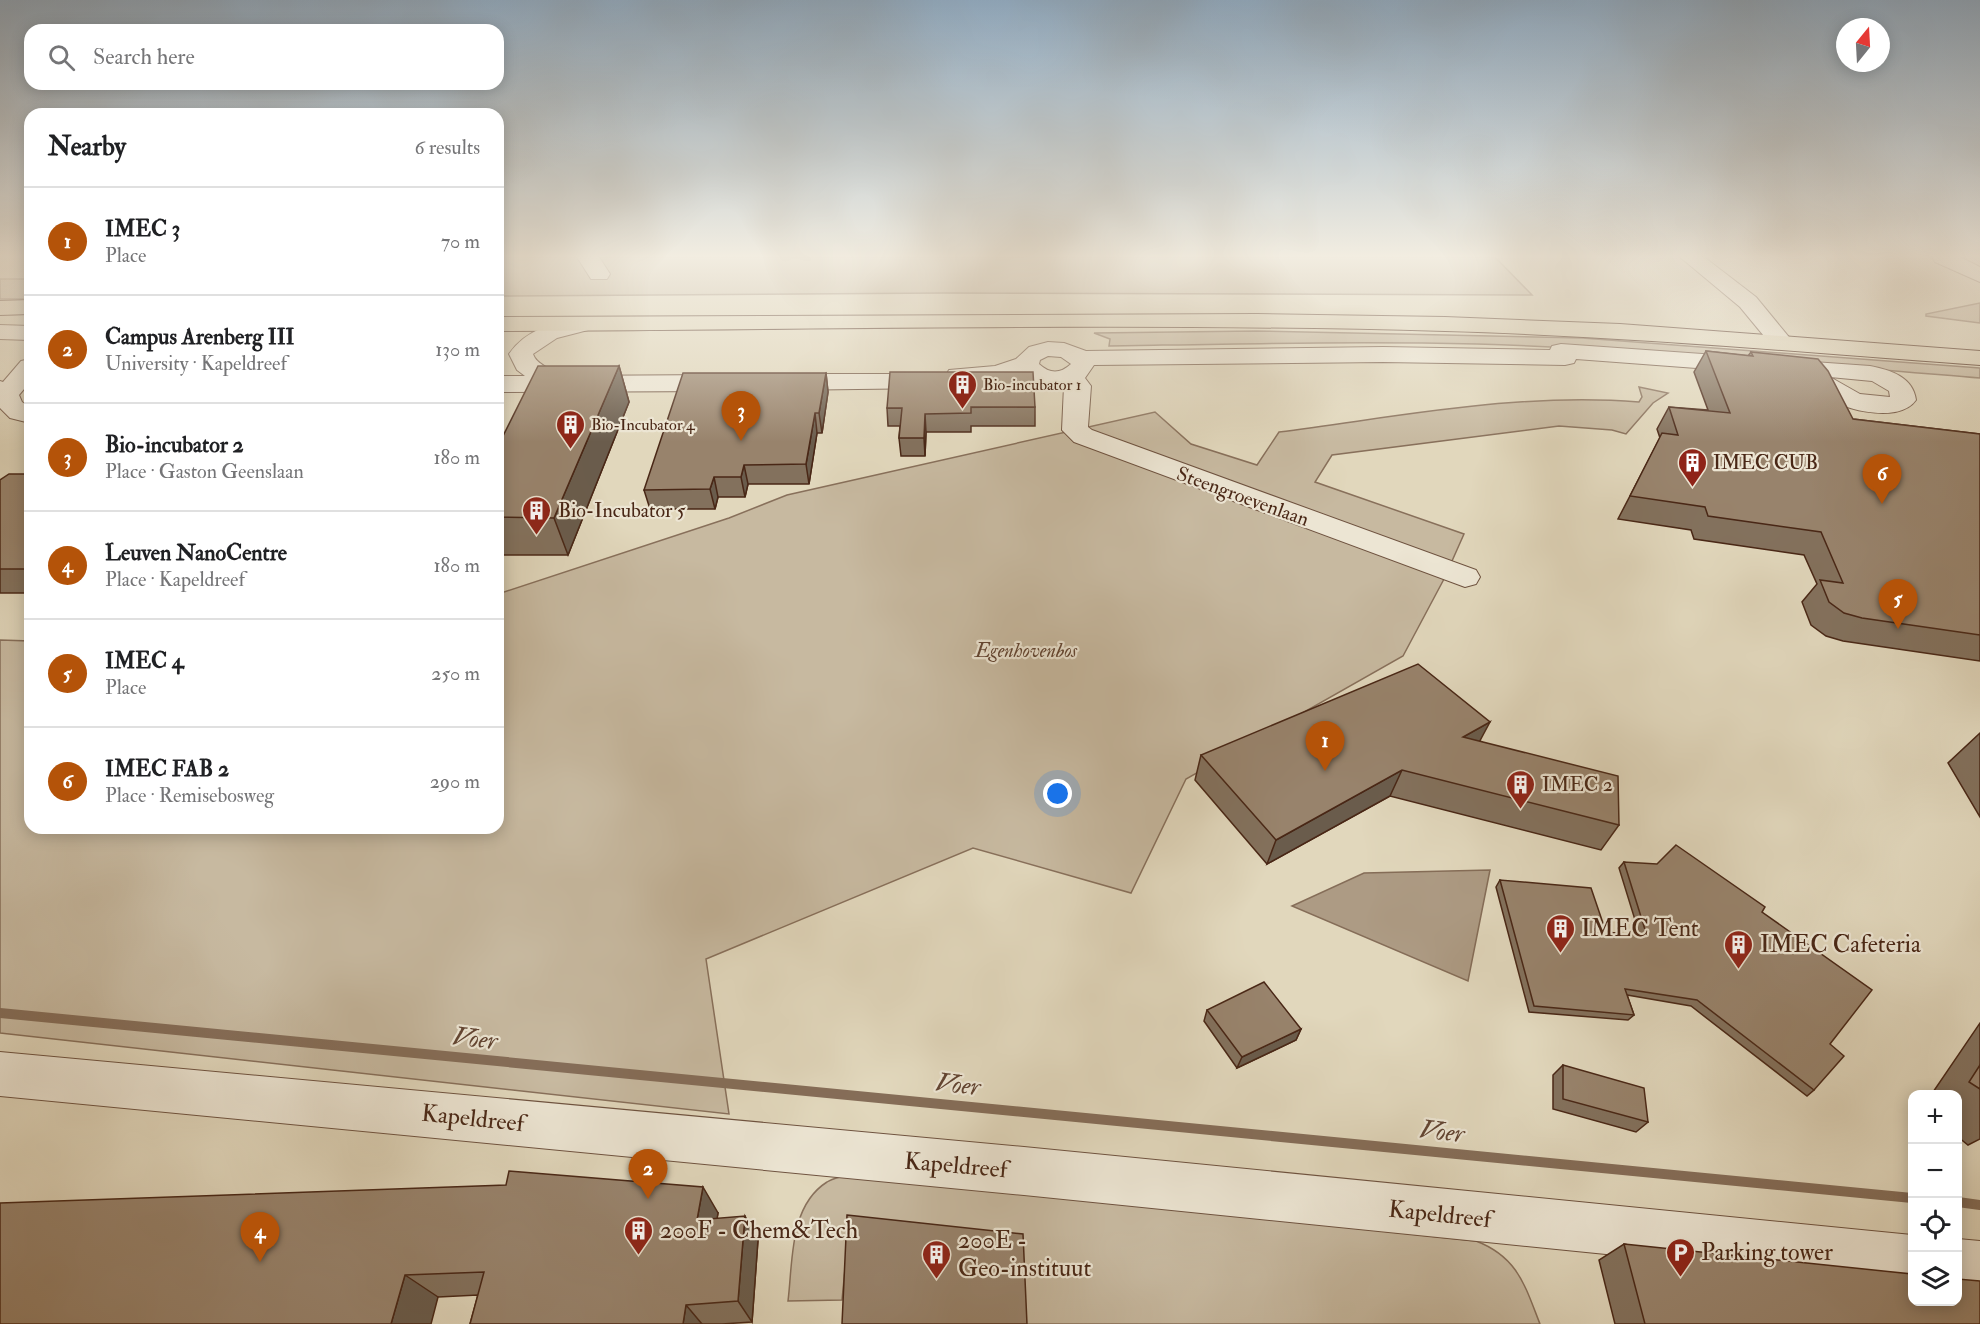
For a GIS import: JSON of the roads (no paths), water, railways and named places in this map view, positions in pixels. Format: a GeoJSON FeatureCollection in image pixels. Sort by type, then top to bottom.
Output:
{"type":"FeatureCollection","features":[{"type":"Feature","properties":{"kind":"highway"},"geometry":{"type":"LineString","coordinates":[[1631,319],[1774,333],[1980,358]]}},
{"type":"Feature","properties":{"kind":"highway"},"geometry":{"type":"LineString","coordinates":[[504,324],[1382,322],[1980,340]]}},
{"type":"Feature","properties":{"kind":"highway"},"geometry":{"type":"LineString","coordinates":[[0,326],[24,326]]}},
{"type":"Feature","properties":{"kind":"street"},"geometry":{"type":"LineString","coordinates":[[1761,319],[1774,333]]}},
{"type":"Feature","properties":{"kind":"street"},"geometry":{"type":"LineString","coordinates":[[542,375],[523,362],[521,354],[526,346],[552,332],[584,324]]}},
{"type":"Feature","properties":{"kind":"street"},"geometry":{"type":"LineString","coordinates":[[0,332],[24,333]]}},
{"type":"Feature","properties":{"kind":"street"},"geometry":{"type":"LineString","coordinates":[[504,375],[998,380],[1030,368],[1033,354],[1048,349],[1066,350],[1075,368],[1337,353],[1454,353],[1564,358],[1561,351],[1812,369]]}},
{"type":"Feature","properties":{"kind":"street","name":"Steengroevenlaan"},"geometry":{"type":"LineString","coordinates":[[1075,368],[1078,386],[1075,430],[1083,436],[1465,577]]}},
{"type":"Feature","properties":{"kind":"street"},"geometry":{"type":"LineString","coordinates":[[24,372],[9,388],[8,404],[14,410],[24,413]]}},
{"type":"Feature","properties":{"kind":"street"},"geometry":{"type":"LineString","coordinates":[[504,384],[752,378]]}},
{"type":"Feature","properties":{"kind":"street"},"geometry":{"type":"LineString","coordinates":[[9,388],[24,385]]}},
{"type":"Feature","properties":{"kind":"street","name":"Kapeldreef"},"geometry":{"type":"LineString","coordinates":[[0,1074],[1024,1171],[1908,1260]]}},
{"type":"Feature","properties":{"kind":"street"},"geometry":{"type":"LineString","coordinates":[[1962,1264],[1980,1266]]}},
{"type":"Feature","properties":{"kind":"waterway","name":"Voer"},"geometry":{"type":"LineString","coordinates":[[0,1013],[1908,1198]]}},
{"type":"Feature","properties":{"kind":"waterway","name":"Voer"},"geometry":{"type":"LineString","coordinates":[[1962,1203],[1980,1205]]}},
{"type":"Feature","properties":{"kind":"place","name":"Bio-incubator 1"},"geometry":{"type":"Point","coordinates":[962,410]}},
{"type":"Feature","properties":{"kind":"place","name":"Bio-incubator 2"},"geometry":{"type":"Point","coordinates":[741,441]}},
{"type":"Feature","properties":{"kind":"place","name":"Bio-Incubator 4"},"geometry":{"type":"Point","coordinates":[570,450]}},
{"type":"Feature","properties":{"kind":"place","name":"IMEC CUB"},"geometry":{"type":"Point","coordinates":[1692,488]}},
{"type":"Feature","properties":{"kind":"place","name":"IMEC FAB 2"},"geometry":{"type":"Point","coordinates":[1882,504]}},
{"type":"Feature","properties":{"kind":"place","name":"Bio-Incubator 5"},"geometry":{"type":"Point","coordinates":[537,536]}},
{"type":"Feature","properties":{"kind":"place","name":"IMEC 4"},"geometry":{"type":"Point","coordinates":[1898,629]}},
{"type":"Feature","properties":{"kind":"place","name":"IMEC 3"},"geometry":{"type":"Point","coordinates":[1325,771]}},
{"type":"Feature","properties":{"kind":"place","name":"IMEC 2"},"geometry":{"type":"Point","coordinates":[1521,810]}},
{"type":"Feature","properties":{"kind":"place","name":"IMEC Tent"},"geometry":{"type":"Point","coordinates":[1560,954]}},
{"type":"Feature","properties":{"kind":"place","name":"IMEC Cafeteria"},"geometry":{"type":"Point","coordinates":[1739,970]}},
{"type":"Feature","properties":{"kind":"place","name":"Campus Arenberg III"},"geometry":{"type":"Point","coordinates":[648,1199]}},
{"type":"Feature","properties":{"kind":"place","name":"200F - Chem&Tech"},"geometry":{"type":"Point","coordinates":[639,1256]}},
{"type":"Feature","properties":{"kind":"place","name":"Leuven NanoCentre"},"geometry":{"type":"Point","coordinates":[260,1262]}},
{"type":"Feature","properties":{"kind":"place","name":"Parking tower"},"geometry":{"type":"Point","coordinates":[1680,1278]}},
{"type":"Feature","properties":{"kind":"place","name":"200E - Geo-instituut"},"geometry":{"type":"Point","coordinates":[937,1280]}},
{"type":"Feature","properties":{"kind":"park label","name":"Egenhovenbos"},"geometry":{"type":"Point","coordinates":[1026,650]}}]}
